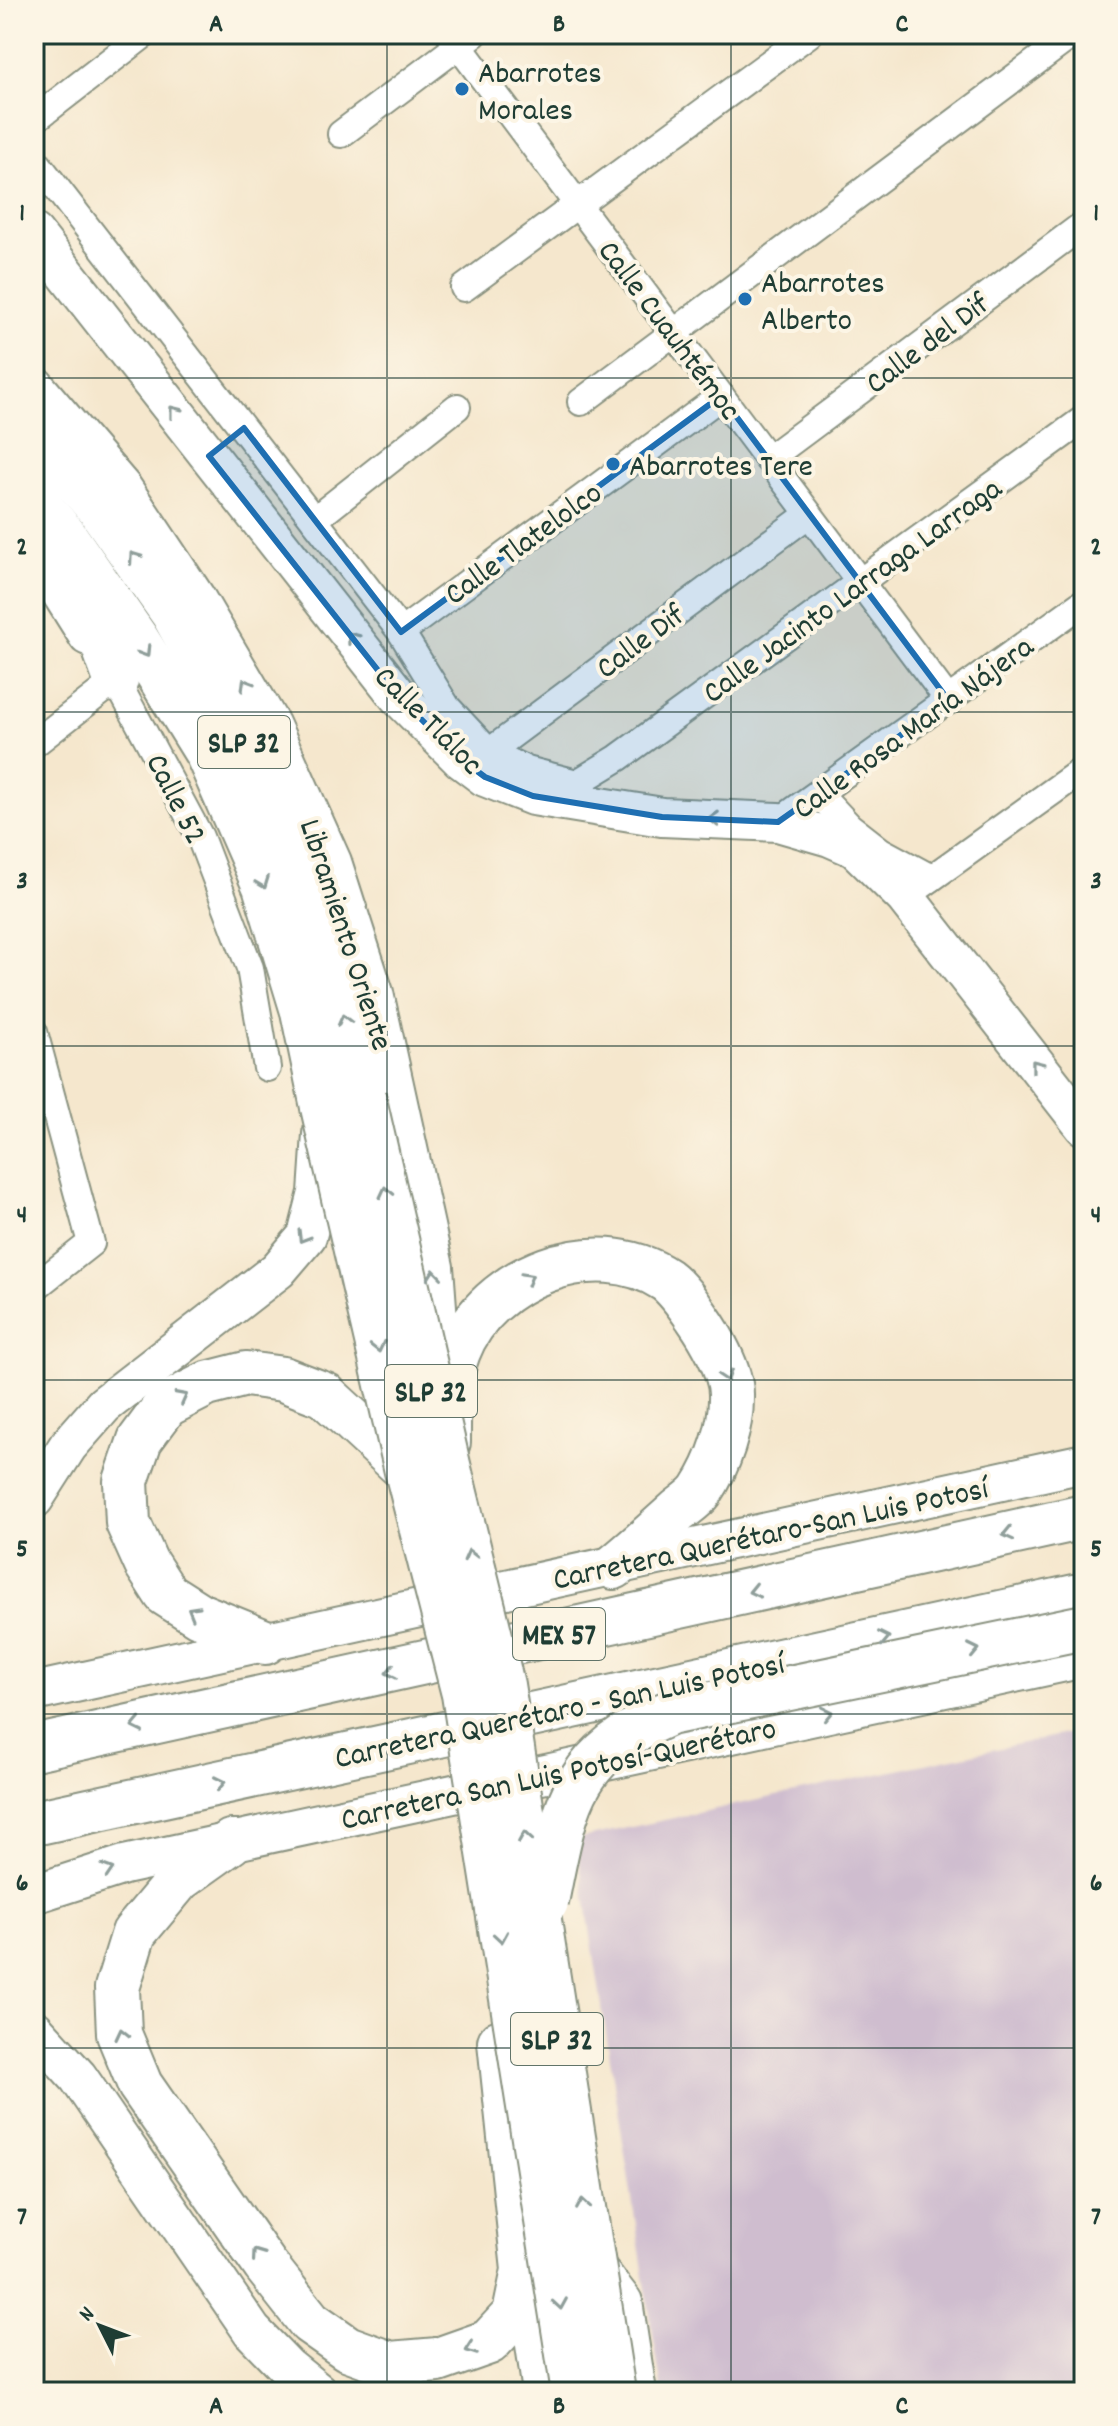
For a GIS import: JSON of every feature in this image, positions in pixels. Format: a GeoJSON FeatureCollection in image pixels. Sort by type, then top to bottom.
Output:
{"type":"FeatureCollection","features":[{"type":"Feature","properties":{"kind":"highway"},"geometry":{"type":"LineString","coordinates":[[34,403],[99,508]]}},
{"type":"Feature","properties":{"kind":"highway","name":"Libramiento Oriente"},"geometry":{"type":"LineString","coordinates":[[34,434],[99,508],[173,613],[241,736],[300,871],[339,1002],[343,1101]]}},
{"type":"Feature","properties":{"kind":"highway","name":"Libramiento Oriente"},"geometry":{"type":"LineString","coordinates":[[34,499],[44,531],[137,640],[207,753],[265,886],[303,1011],[343,1101]]}},
{"type":"Feature","properties":{"kind":"highway"},"geometry":{"type":"LineString","coordinates":[[44,531],[116,680]]}},
{"type":"Feature","properties":{"kind":"highway","name":"SLP 32"},"geometry":{"type":"LineString","coordinates":[[343,1101],[540,1931],[613,2392]]}},
{"type":"Feature","properties":{"kind":"highway"},"geometry":{"type":"LineString","coordinates":[[265,1642],[199,1615],[166,1594],[146,1563],[128,1523],[126,1481],[140,1440],[166,1405],[207,1384],[246,1374],[283,1379],[325,1395],[428,1468],[458,1351],[478,1319],[501,1293],[538,1271],[588,1259],[637,1267],[666,1281],[685,1299],[714,1339],[731,1392],[725,1440],[700,1492],[614,1567]]}},
{"type":"Feature","properties":{"kind":"highway","name":"MEX 57"},"geometry":{"type":"LineString","coordinates":[[34,1748],[1084,1517]]}},
{"type":"Feature","properties":{"kind":"highway","name":"Carretera Querétaro - San Luis Potosí"},"geometry":{"type":"LineString","coordinates":[[34,1823],[1084,1595]]}},
{"type":"Feature","properties":{"kind":"highway","name":"SLP 32"},"geometry":{"type":"LineString","coordinates":[[540,1931],[560,1835],[579,1783],[593,1762],[634,1728],[669,1713],[1084,1627]]}},
{"type":"Feature","properties":{"kind":"highway","name":"SLP 32"},"geometry":{"type":"LineString","coordinates":[[483,1689],[509,1989],[574,2392]]}},
{"type":"Feature","properties":{"kind":"highway"},"geometry":{"type":"LineString","coordinates":[[231,1842],[179,1879],[134,1933],[117,1988],[119,2034],[140,2085],[265,2265],[310,2322],[347,2348],[391,2364],[438,2360],[489,2342],[515,2314],[524,2270],[498,2030],[509,1989]]}},
{"type":"Feature","properties":{"kind":"main road","name":"Calle Tláloc"},"geometry":{"type":"LineString","coordinates":[[34,233],[399,697],[461,759],[487,764],[533,796],[662,817],[778,822],[830,837],[855,848],[918,888],[1084,1126]]}},
{"type":"Feature","properties":{"kind":"main road","name":"Libramiento Oriente"},"geometry":{"type":"LineString","coordinates":[[34,385],[123,489],[195,597],[271,726],[332,862],[374,993],[434,1267],[428,1468]]}},
{"type":"Feature","properties":{"kind":"main road"},"geometry":{"type":"LineString","coordinates":[[34,1499],[68,1446],[104,1405],[278,1270],[307,1236],[343,1101]]}},
{"type":"Feature","properties":{"kind":"main road","name":"Carretera Querétaro-San Luis Potosí"},"geometry":{"type":"LineString","coordinates":[[34,1692],[1084,1463]]}},
{"type":"Feature","properties":{"kind":"main road","name":"Carretera San Luis Potosí-Querétaro"},"geometry":{"type":"LineString","coordinates":[[34,1894],[124,1865],[1084,1658]]}},
{"type":"Feature","properties":{"kind":"main road"},"geometry":{"type":"LineString","coordinates":[[34,2029],[78,2077],[252,2331],[287,2367],[318,2392]]}},
{"type":"Feature","properties":{"kind":"main road","name":"SLP 32"},"geometry":{"type":"LineString","coordinates":[[592,2262],[623,2302],[637,2392]]}},
{"type":"Feature","properties":{"kind":"main road"},"geometry":{"type":"LineString","coordinates":[[524,2270],[542,2392]]}},
{"type":"Feature","properties":{"kind":"street"},"geometry":{"type":"LineString","coordinates":[[34,120],[145,34]]}},
{"type":"Feature","properties":{"kind":"street"},"geometry":{"type":"LineString","coordinates":[[464,288],[809,34]]}},
{"type":"Feature","properties":{"kind":"street"},"geometry":{"type":"LineString","coordinates":[[581,402],[1073,34]]}},
{"type":"Feature","properties":{"kind":"street"},"geometry":{"type":"LineString","coordinates":[[341,134],[461,38]]}},
{"type":"Feature","properties":{"kind":"street","name":"Calle Cuauhtémoc"},"geometry":{"type":"LineString","coordinates":[[461,38],[578,205],[949,701]]}},
{"type":"Feature","properties":{"kind":"street","name":"Calle Tláloc"},"geometry":{"type":"LineString","coordinates":[[34,159],[401,632],[487,764],[577,783],[618,758]]}},
{"type":"Feature","properties":{"kind":"street","name":"Calle del Dif"},"geometry":{"type":"LineString","coordinates":[[768,459],[1084,224]]}},
{"type":"Feature","properties":{"kind":"street"},"geometry":{"type":"LineString","coordinates":[[103,319],[138,290]]}},
{"type":"Feature","properties":{"kind":"street","name":"Calle Tlatelolco"},"geometry":{"type":"LineString","coordinates":[[401,632],[721,396]]}},
{"type":"Feature","properties":{"kind":"street"},"geometry":{"type":"LineString","coordinates":[[314,520],[457,407]]}},
{"type":"Feature","properties":{"kind":"street","name":"Calle Jacinto Larraga Larraga"},"geometry":{"type":"LineString","coordinates":[[618,758],[1084,419]]}},
{"type":"Feature","properties":{"kind":"street"},"geometry":{"type":"LineString","coordinates":[[209,456],[244,428]]}},
{"type":"Feature","properties":{"kind":"street","name":"Calle Dif"},"geometry":{"type":"LineString","coordinates":[[487,764],[809,514]]}},
{"type":"Feature","properties":{"kind":"street","name":"Calle Rosa María Nájera"},"geometry":{"type":"LineString","coordinates":[[778,822],[1084,602]]}},
{"type":"Feature","properties":{"kind":"street"},"geometry":{"type":"LineString","coordinates":[[34,744],[116,680]]}},
{"type":"Feature","properties":{"kind":"street","name":"Calle 52"},"geometry":{"type":"LineString","coordinates":[[116,680],[200,837],[250,968],[267,1068]]}},
{"type":"Feature","properties":{"kind":"street"},"geometry":{"type":"LineString","coordinates":[[819,794],[849,826],[881,851],[918,888],[1084,769]]}},
{"type":"Feature","properties":{"kind":"street"},"geometry":{"type":"LineString","coordinates":[[34,1032],[91,1243],[34,1288]]}},
{"type":"Feature","properties":{"kind":"highlighted area"},"geometry":{"type":"Polygon","coordinates":[[[721,396],[949,701],[778,822],[662,817],[533,796],[485,777],[461,759],[399,697],[209,456],[244,428],[401,632],[721,396]]]}},
{"type":"Feature","properties":{"kind":"shaded area"},"geometry":{"type":"Polygon","coordinates":[[[1084,1730],[1084,2392],[662,2392],[576,1839],[1084,1730]]]}},
{"type":"Feature","properties":{"kind":"place","name":"Abarrotes Morales"},"geometry":{"type":"Point","coordinates":[462,89]}},
{"type":"Feature","properties":{"kind":"place","name":"Abarrotes Alberto"},"geometry":{"type":"Point","coordinates":[745,299]}},
{"type":"Feature","properties":{"kind":"place","name":"Abarrotes Tere"},"geometry":{"type":"Point","coordinates":[613,464]}}]}
